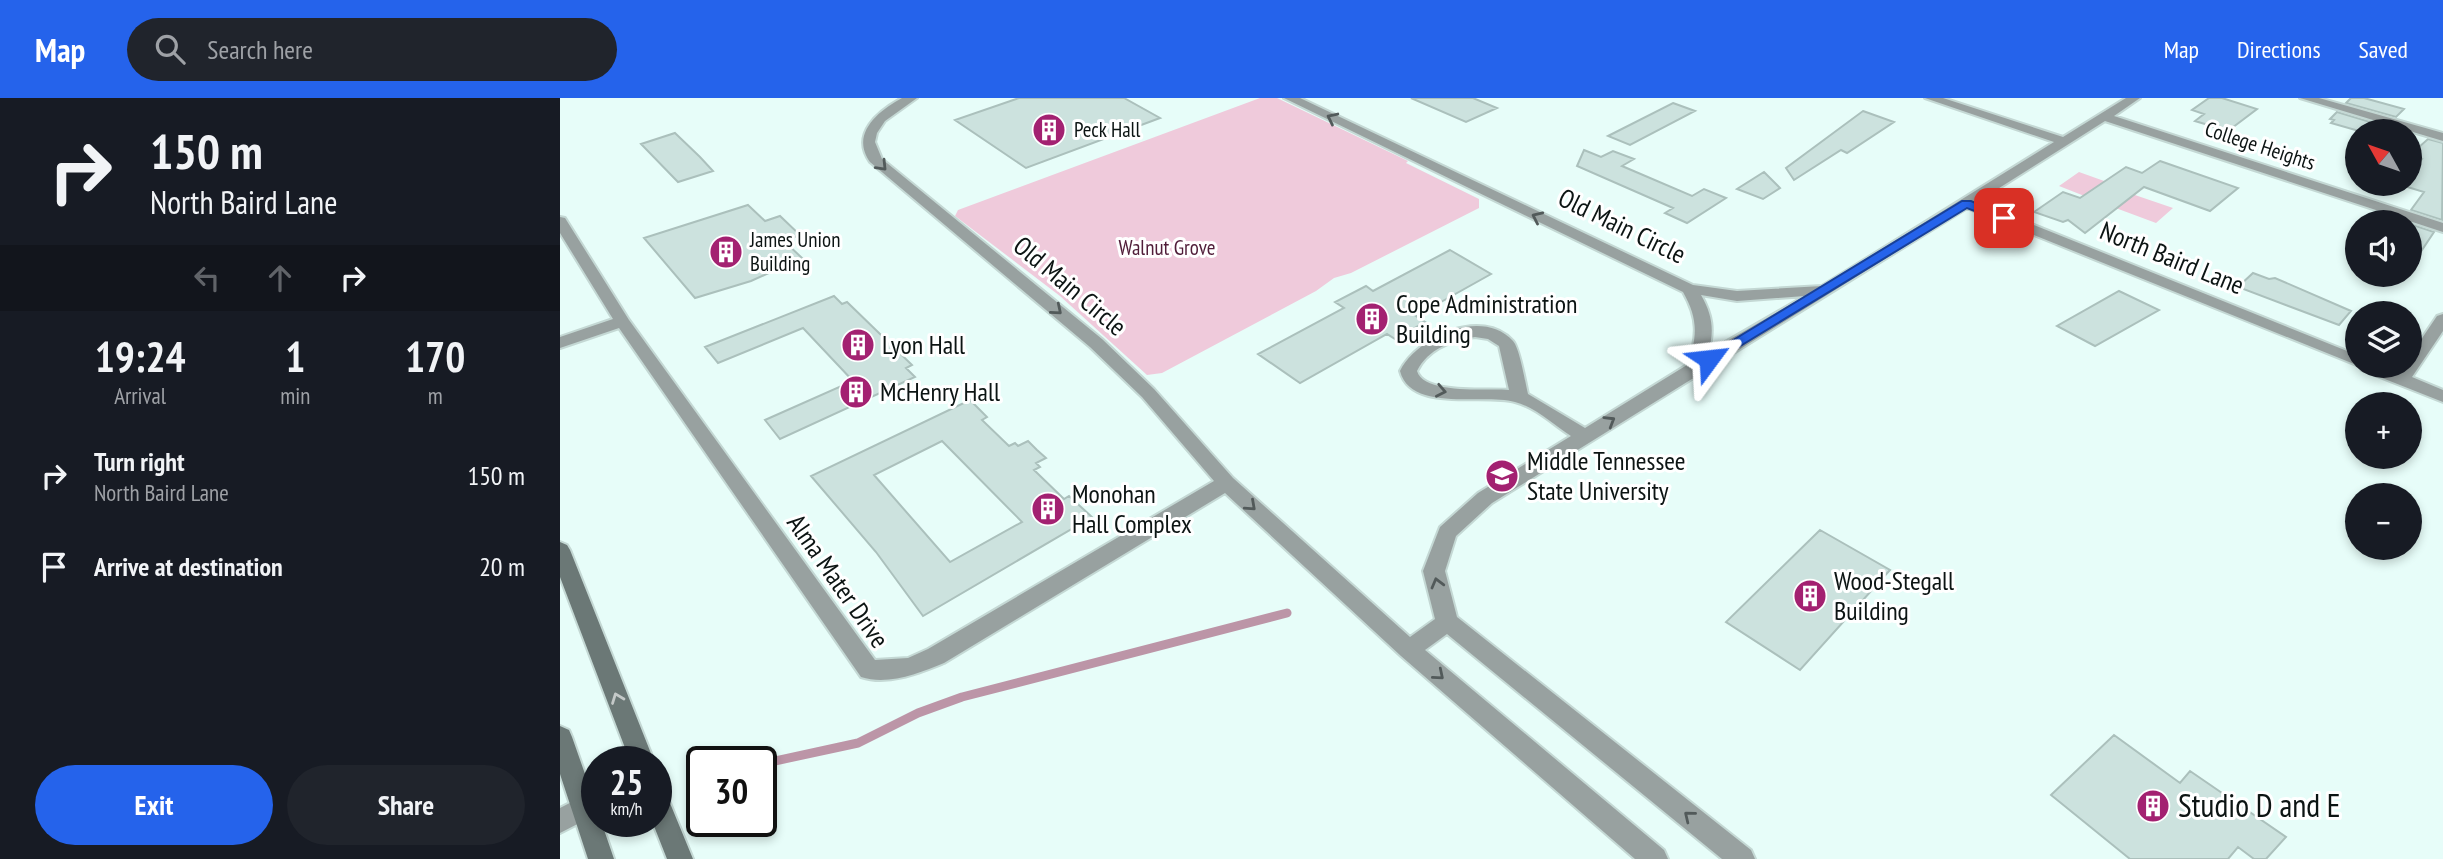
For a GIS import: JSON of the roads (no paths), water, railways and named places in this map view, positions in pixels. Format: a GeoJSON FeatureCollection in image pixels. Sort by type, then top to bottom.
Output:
{"type":"FeatureCollection","features":[{"type":"Feature","properties":{"kind":"main road"},"geometry":{"type":"LineString","coordinates":[[560,550],[636,746]]}},
{"type":"Feature","properties":{"kind":"main road"},"geometry":{"type":"LineString","coordinates":[[560,737],[581,784]]}},
{"type":"Feature","properties":{"kind":"main road"},"geometry":{"type":"LineString","coordinates":[[597,837],[601,859]]}},
{"type":"Feature","properties":{"kind":"main road"},"geometry":{"type":"LineString","coordinates":[[671,837],[680,859]]}},
{"type":"Feature","properties":{"kind":"street","name":"Old Main Circle"},"geometry":{"type":"LineString","coordinates":[[911,98],[886,113],[876,124],[868,145],[870,154],[887,172],[1096,343],[1148,393],[1226,483],[1409,650],[1655,859]]}},
{"type":"Feature","properties":{"kind":"street","name":"Old Main Circle"},"geometry":{"type":"LineString","coordinates":[[1290,98],[1689,289],[1703,312],[1706,339],[1694,368]]}},
{"type":"Feature","properties":{"kind":"street"},"geometry":{"type":"LineString","coordinates":[[1931,98],[2062,141]]}},
{"type":"Feature","properties":{"kind":"street"},"geometry":{"type":"LineString","coordinates":[[1742,859],[1447,622],[1434,571],[1447,532],[1485,498],[2134,98]]}},
{"type":"Feature","properties":{"kind":"street"},"geometry":{"type":"LineString","coordinates":[[2306,98],[2443,137]]}},
{"type":"Feature","properties":{"kind":"street","name":"College Heights"},"geometry":{"type":"LineString","coordinates":[[2104,117],[2443,228]]}},
{"type":"Feature","properties":{"kind":"street","name":"North Baird Lane"},"geometry":{"type":"LineString","coordinates":[[1966,203],[2345,356]]}},
{"type":"Feature","properties":{"kind":"street","name":"Alma Mater Drive"},"geometry":{"type":"LineString","coordinates":[[560,221],[622,321],[869,670],[909,667],[936,656],[1226,483]]}},
{"type":"Feature","properties":{"kind":"street"},"geometry":{"type":"LineString","coordinates":[[1689,289],[1737,296],[1784,295],[1828,289]]}},
{"type":"Feature","properties":{"kind":"street"},"geometry":{"type":"LineString","coordinates":[[2402,380],[2443,319]]}},
{"type":"Feature","properties":{"kind":"street"},"geometry":{"type":"LineString","coordinates":[[560,343],[622,321]]}},
{"type":"Feature","properties":{"kind":"street"},"geometry":{"type":"LineString","coordinates":[[1520,397],[1507,344],[1490,332],[1464,331],[1452,335],[1413,358],[1409,367],[1408,375],[1411,381],[1435,390],[1520,397],[1584,436]]}},
{"type":"Feature","properties":{"kind":"street"},"geometry":{"type":"LineString","coordinates":[[2397,378],[2443,396]]}},
{"type":"Feature","properties":{"kind":"street"},"geometry":{"type":"LineString","coordinates":[[1409,650],[1447,622]]}},
{"type":"Feature","properties":{"kind":"street"},"geometry":{"type":"LineString","coordinates":[[560,821],[581,809]]}},
{"type":"Feature","properties":{"kind":"waterway"},"geometry":{"type":"LineString","coordinates":[[777,761],[858,743],[918,713],[962,697],[1287,613]]}},
{"type":"Feature","properties":{"kind":"place","name":"Peck Hall"},"geometry":{"type":"Point","coordinates":[1049,130]}},
{"type":"Feature","properties":{"kind":"place","name":"James Union Building"},"geometry":{"type":"Point","coordinates":[726,252]}},
{"type":"Feature","properties":{"kind":"place","name":"Cope Administration Building"},"geometry":{"type":"Point","coordinates":[1372,319]}},
{"type":"Feature","properties":{"kind":"place","name":"Lyon Hall"},"geometry":{"type":"Point","coordinates":[858,345]}},
{"type":"Feature","properties":{"kind":"place","name":"McHenry Hall"},"geometry":{"type":"Point","coordinates":[856,392]}},
{"type":"Feature","properties":{"kind":"place","name":"Middle Tennessee State University"},"geometry":{"type":"Point","coordinates":[1502,476]}},
{"type":"Feature","properties":{"kind":"place","name":"Monohan Hall Complex"},"geometry":{"type":"Point","coordinates":[1048,509]}},
{"type":"Feature","properties":{"kind":"place","name":"Wood-Stegall Building"},"geometry":{"type":"Point","coordinates":[1810,596]}},
{"type":"Feature","properties":{"kind":"place","name":"Studio D and E"},"geometry":{"type":"Point","coordinates":[2153,806]}},
{"type":"Feature","properties":{"kind":"park label","name":"Walnut Grove"},"geometry":{"type":"Point","coordinates":[1167,248]}}]}
